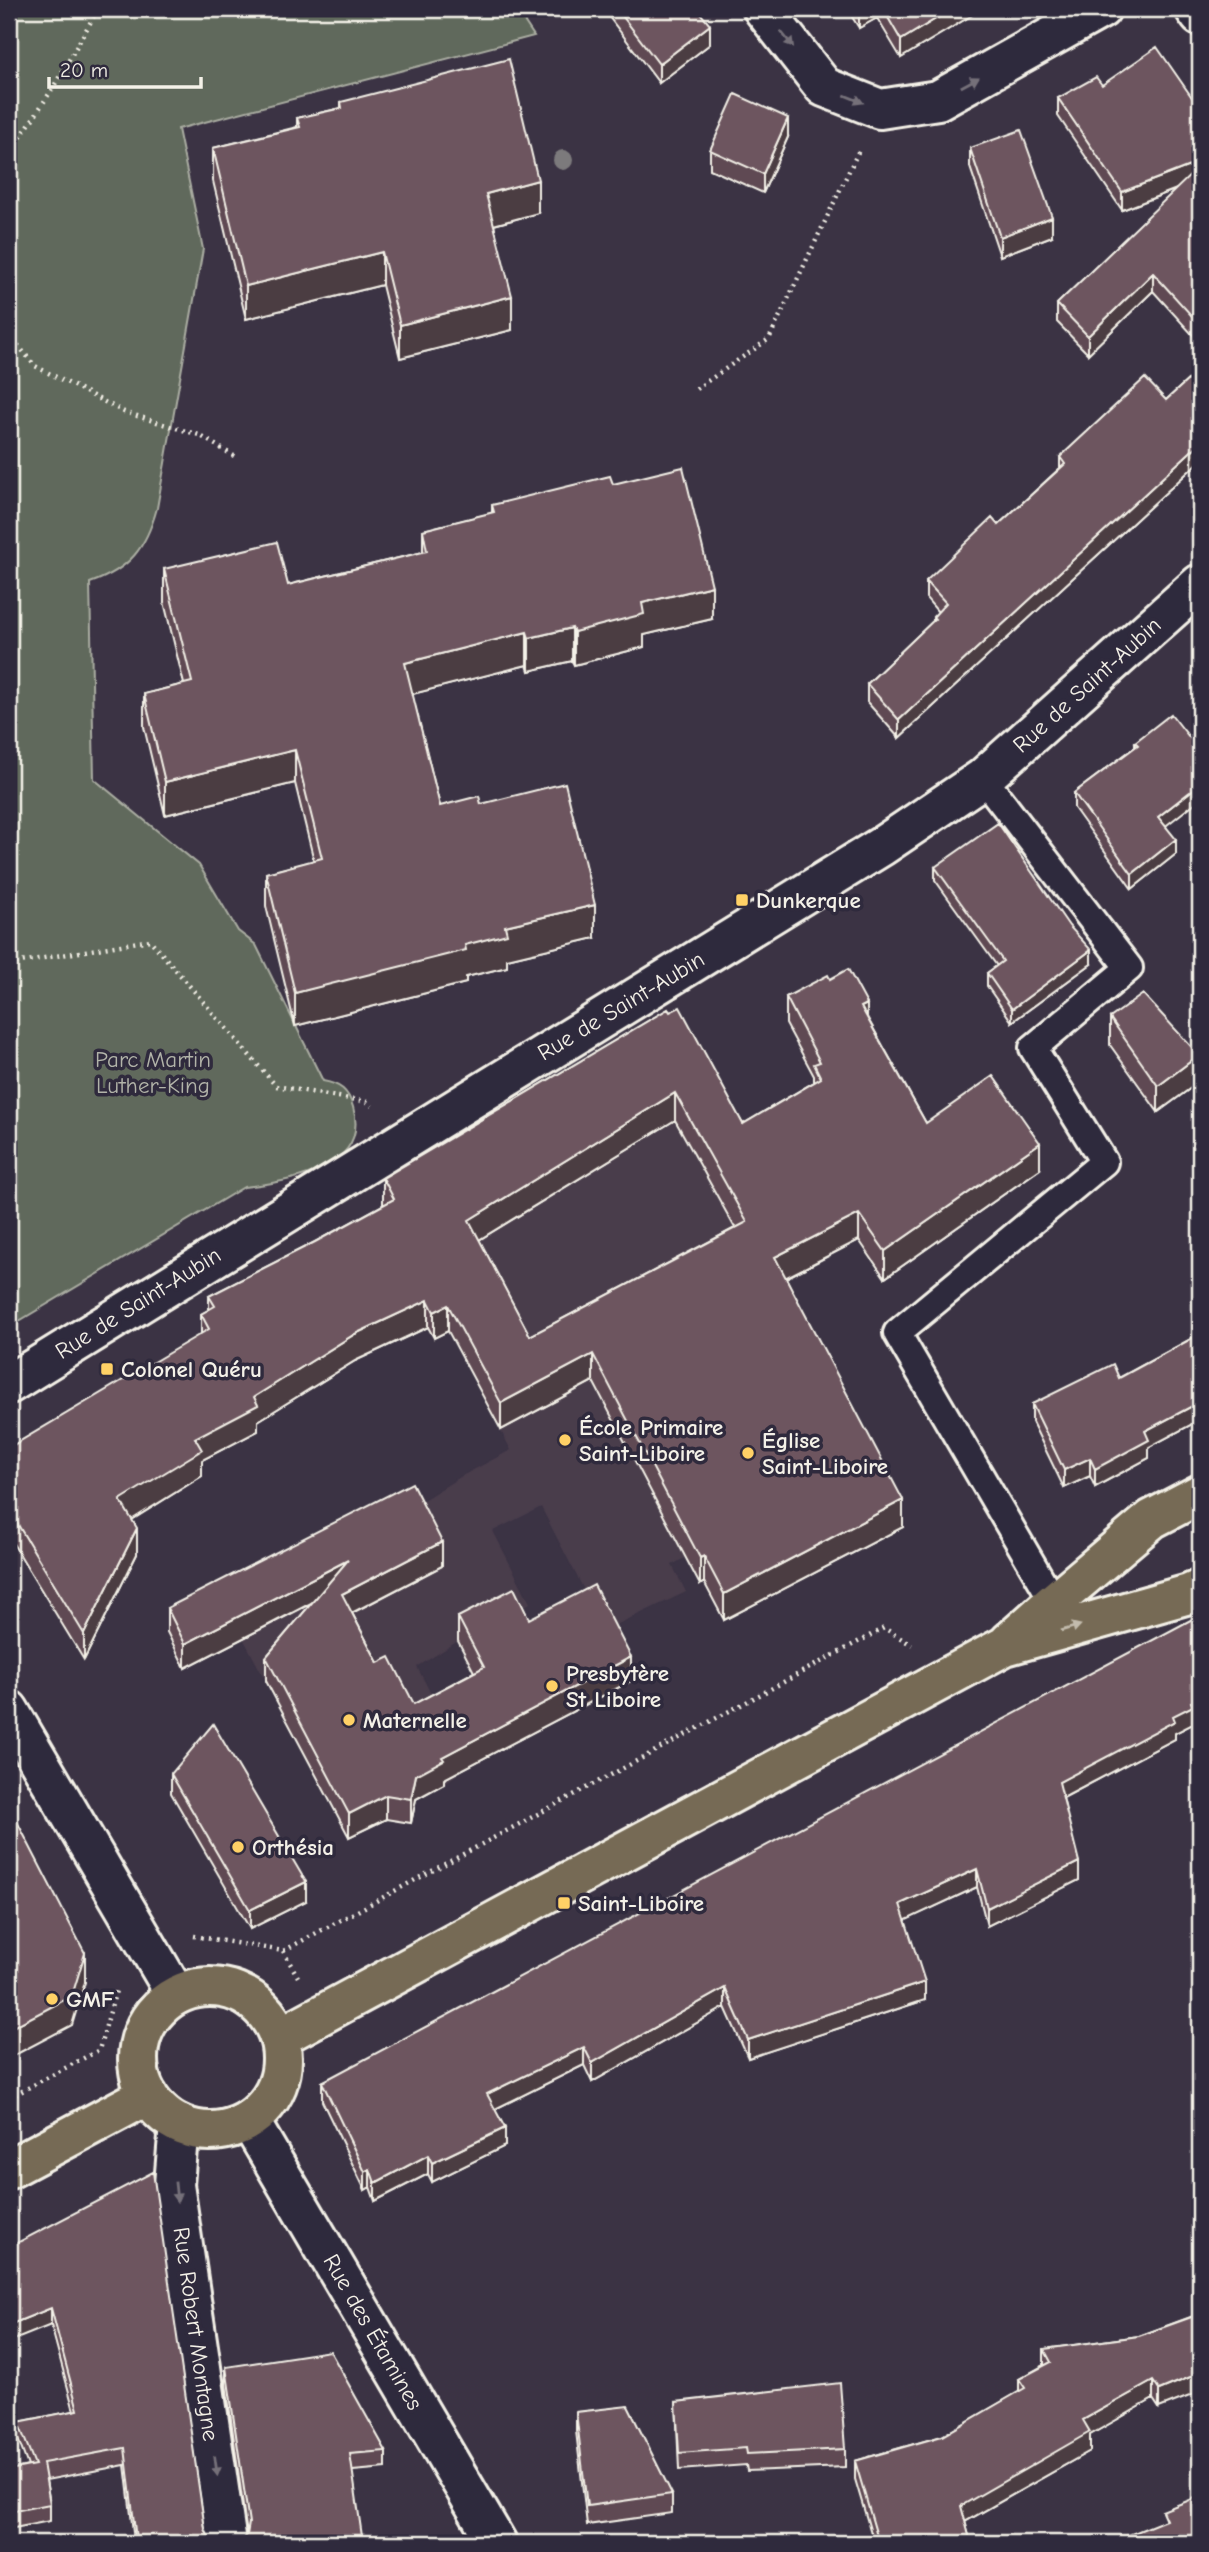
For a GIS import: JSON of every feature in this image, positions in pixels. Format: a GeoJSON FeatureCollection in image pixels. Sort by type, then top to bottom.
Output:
{"type":"FeatureCollection","features":[{"type":"Feature","properties":{"kind":"main road"},"geometry":{"type":"LineString","coordinates":[[1005,1646],[1152,1519],[1200,1494]]}},
{"type":"Feature","properties":{"kind":"main road"},"geometry":{"type":"LineString","coordinates":[[280,2037],[1005,1646],[1189,1594],[1200,1588]]}},
{"type":"Feature","properties":{"kind":"main road"},"geometry":{"type":"LineString","coordinates":[[205,1987],[229,1989],[251,1999],[268,2016],[280,2037],[283,2059],[279,2081],[269,2101],[249,2120],[232,2128],[212,2132],[191,2129],[180,2124],[158,2109],[148,2095],[139,2072],[139,2048],[146,2025],[161,2005],[176,1995],[205,1987]]}},
{"type":"Feature","properties":{"kind":"main road"},"geometry":{"type":"LineString","coordinates":[[9,2169],[148,2095]]}},
{"type":"Feature","properties":{"kind":"street"},"geometry":{"type":"LineString","coordinates":[[763,9],[824,87],[880,109],[938,100],[1101,9]]}},
{"type":"Feature","properties":{"kind":"street"},"geometry":{"type":"LineString","coordinates":[[1195,9],[1200,16]]}},
{"type":"Feature","properties":{"kind":"street","name":"Rue de Saint-Aubin"},"geometry":{"type":"LineString","coordinates":[[9,1384],[882,846],[983,778],[1200,584]]}},
{"type":"Feature","properties":{"kind":"street"},"geometry":{"type":"LineString","coordinates":[[9,1710],[136,1965],[176,1995]]}},
{"type":"Feature","properties":{"kind":"street","name":"Rue des Étamines"},"geometry":{"type":"LineString","coordinates":[[249,2120],[497,2543]]}},
{"type":"Feature","properties":{"kind":"street","name":"Rue Robert Montagne"},"geometry":{"type":"LineString","coordinates":[[180,2124],[174,2185],[227,2543]]}},
{"type":"Feature","properties":{"kind":"lane"},"geometry":{"type":"LineString","coordinates":[[983,778],[1129,968],[1033,1048],[1104,1162],[897,1334],[1054,1602]]}},
{"type":"Feature","properties":{"kind":"path"},"geometry":{"type":"LineString","coordinates":[[9,155],[53,88],[98,9]]}},
{"type":"Feature","properties":{"kind":"path"},"geometry":{"type":"LineString","coordinates":[[696,389],[769,339],[880,109]]}},
{"type":"Feature","properties":{"kind":"path"},"geometry":{"type":"LineString","coordinates":[[9,334],[35,366],[124,412],[199,435],[234,456]]}},
{"type":"Feature","properties":{"kind":"path"},"geometry":{"type":"LineString","coordinates":[[9,964],[150,940],[275,1086],[367,1102],[405,1138]]}},
{"type":"Feature","properties":{"kind":"path"},"geometry":{"type":"LineString","coordinates":[[195,1936],[283,1951],[884,1628]]}},
{"type":"Feature","properties":{"kind":"path"},"geometry":{"type":"LineString","coordinates":[[9,2098],[99,2050],[136,1965]]}},
{"type":"Feature","properties":{"kind":"shaded area","name":"École Primaire Saint-Liboire"},"geometry":{"type":"Polygon","coordinates":[[[621,1062],[784,1229],[686,1557],[672,1565],[686,1592],[605,1630],[541,1507],[493,1531],[530,1603],[458,1641],[417,1667],[469,1766],[444,1784],[349,1837],[243,1638],[412,1507],[511,1450],[383,1205],[621,1062]]]}},
{"type":"Feature","properties":{"kind":"green space","name":"Parc Martin Luther-King"},"geometry":{"type":"Polygon","coordinates":[[[9,9],[516,9],[534,36],[178,129],[203,249],[153,522],[142,546],[126,564],[90,583],[94,779],[199,865],[238,931],[256,945],[323,1081],[339,1086],[349,1096],[355,1128],[350,1145],[338,1158],[322,1168],[303,1176],[244,1187],[9,1327],[9,9]]]}},
{"type":"Feature","properties":{"kind":"building"},"geometry":{"type":"Polygon","coordinates":[[[617,9],[697,9],[710,25],[659,64],[617,9]]]}},
{"type":"Feature","properties":{"kind":"building"},"geometry":{"type":"Polygon","coordinates":[[[883,9],[952,9],[901,40],[883,9]]]}},
{"type":"Feature","properties":{"kind":"building"},"geometry":{"type":"Polygon","coordinates":[[[1157,47],[1200,109],[1200,162],[1122,192],[1058,98],[1096,77],[1102,85],[1157,47]]]}},
{"type":"Feature","properties":{"kind":"building"},"geometry":{"type":"Polygon","coordinates":[[[509,59],[538,180],[486,194],[512,296],[400,325],[382,252],[246,286],[213,148],[300,127],[297,118],[342,108],[341,102],[509,59]]]}},
{"type":"Feature","properties":{"kind":"building"},"geometry":{"type":"Polygon","coordinates":[[[735,94],[788,118],[763,174],[710,150],[735,94]]]}},
{"type":"Feature","properties":{"kind":"building"},"geometry":{"type":"Polygon","coordinates":[[[1021,130],[1052,217],[1000,237],[970,148],[1021,130]]]}},
{"type":"Feature","properties":{"kind":"building"},"geometry":{"type":"Polygon","coordinates":[[[1200,166],[1200,325],[1153,273],[1088,336],[1057,304],[1200,166]]]}},
{"type":"Feature","properties":{"kind":"building"},"geometry":{"type":"Polygon","coordinates":[[[1200,369],[1200,443],[899,720],[867,684],[935,619],[933,617],[946,603],[926,581],[992,518],[998,525],[1065,464],[1060,457],[1145,378],[1166,400],[1200,369]]]}},
{"type":"Feature","properties":{"kind":"building"},"geometry":{"type":"Polygon","coordinates":[[[683,467],[712,586],[642,603],[644,614],[574,632],[572,628],[529,638],[527,632],[405,663],[440,806],[479,796],[481,804],[565,783],[595,905],[505,926],[507,934],[465,945],[466,950],[295,993],[266,873],[322,858],[295,750],[165,782],[144,694],[192,682],[164,569],[277,542],[288,585],[427,551],[423,530],[494,512],[492,505],[610,476],[613,484],[683,467]]]}},
{"type":"Feature","properties":{"kind":"building"},"geometry":{"type":"Polygon","coordinates":[[[1171,714],[1200,751],[1200,784],[1158,817],[1176,839],[1132,874],[1074,793],[1138,745],[1135,742],[1171,714]]]}},
{"type":"Feature","properties":{"kind":"building"},"geometry":{"type":"Polygon","coordinates":[[[998,823],[1069,926],[1091,950],[1012,1009],[987,973],[1003,961],[935,867],[998,823]]]}},
{"type":"Feature","properties":{"kind":"building"},"geometry":{"type":"Polygon","coordinates":[[[848,969],[867,1004],[861,1007],[926,1123],[993,1076],[1040,1143],[885,1251],[859,1214],[775,1257],[903,1500],[724,1594],[704,1556],[700,1558],[593,1354],[501,1403],[448,1305],[434,1312],[428,1300],[355,1334],[254,1397],[258,1405],[195,1438],[202,1450],[120,1500],[137,1528],[84,1634],[9,1510],[9,1462],[12,1446],[209,1329],[201,1314],[215,1306],[209,1296],[394,1199],[383,1178],[668,1009],[670,1012],[680,1007],[743,1124],[821,1078],[814,1064],[820,1062],[786,997],[828,975],[830,979],[848,969]],[[675,1093],[469,1220],[530,1336],[747,1222],[675,1093]]]}},
{"type":"Feature","properties":{"kind":"building"},"geometry":{"type":"Polygon","coordinates":[[[1143,994],[1199,1055],[1158,1086],[1110,1018],[1143,994]]]}},
{"type":"Feature","properties":{"kind":"building"},"geometry":{"type":"Polygon","coordinates":[[[1200,1334],[1200,1402],[1145,1431],[1149,1440],[1095,1469],[1090,1458],[1064,1470],[1032,1404],[1113,1364],[1119,1378],[1200,1334]]]}},
{"type":"Feature","properties":{"kind":"building"},"geometry":{"type":"Polygon","coordinates":[[[412,1483],[442,1542],[342,1594],[378,1663],[390,1657],[414,1704],[484,1667],[458,1617],[514,1588],[529,1619],[594,1585],[631,1657],[442,1757],[444,1760],[416,1775],[411,1799],[386,1795],[349,1814],[266,1657],[348,1560],[185,1644],[167,1608],[412,1483]]]}},
{"type":"Feature","properties":{"kind":"building"},"geometry":{"type":"Polygon","coordinates":[[[1200,1615],[1200,1698],[1191,1702],[1193,1706],[1173,1716],[1175,1721],[1059,1782],[1079,1862],[987,1908],[977,1869],[900,1904],[925,1982],[748,2040],[725,1988],[592,2063],[584,2047],[487,2094],[505,2128],[432,2163],[428,2155],[375,2183],[370,2169],[365,2172],[322,2082],[1200,1615]]]}},
{"type":"Feature","properties":{"kind":"building","name":"Orthésia"},"geometry":{"type":"Polygon","coordinates":[[[213,1724],[306,1882],[250,1910],[171,1774],[213,1724]]]}},
{"type":"Feature","properties":{"kind":"building"},"geometry":{"type":"Polygon","coordinates":[[[9,1806],[85,1953],[72,1996],[9,2029],[9,1806]]]}},
{"type":"Feature","properties":{"kind":"building"},"geometry":{"type":"Polygon","coordinates":[[[153,2172],[205,2529],[210,2540],[215,2543],[122,2543],[136,2539],[125,2448],[43,2463],[50,2504],[9,2512],[9,2470],[35,2465],[18,2422],[78,2410],[51,2308],[9,2325],[9,2247],[153,2172]]]}},
{"type":"Feature","properties":{"kind":"building"},"geometry":{"type":"Polygon","coordinates":[[[1200,2314],[1200,2373],[1159,2390],[1153,2381],[1083,2420],[1090,2432],[961,2506],[971,2543],[879,2543],[855,2461],[942,2436],[1025,2388],[1019,2379],[1051,2362],[1044,2349],[1139,2336],[1200,2314]]]}},
{"type":"Feature","properties":{"kind":"building"},"geometry":{"type":"Polygon","coordinates":[[[330,2351],[386,2451],[350,2454],[363,2543],[240,2543],[247,2535],[249,2523],[226,2367],[330,2351]]]}},
{"type":"Feature","properties":{"kind":"building"},"geometry":{"type":"Polygon","coordinates":[[[840,2383],[845,2449],[747,2454],[746,2448],[679,2453],[676,2402],[840,2383]]]}},
{"type":"Feature","properties":{"kind":"building"},"geometry":{"type":"Polygon","coordinates":[[[628,2406],[672,2494],[587,2506],[576,2412],[628,2406]]]}},
{"type":"Feature","properties":{"kind":"building"},"geometry":{"type":"Polygon","coordinates":[[[1200,2496],[1200,2543],[1109,2543],[1166,2520],[1162,2511],[1200,2496]]]}},
{"type":"Feature","properties":{"kind":"place","name":"Dunkerque"},"geometry":{"type":"Point","coordinates":[742,900]}},
{"type":"Feature","properties":{"kind":"place","name":"Colonel Quéru"},"geometry":{"type":"Point","coordinates":[107,1369]}},
{"type":"Feature","properties":{"kind":"place","name":"École Primaire Saint-Liboire"},"geometry":{"type":"Point","coordinates":[565,1440]}},
{"type":"Feature","properties":{"kind":"place","name":"Église Saint-Liboire"},"geometry":{"type":"Point","coordinates":[748,1453]}},
{"type":"Feature","properties":{"kind":"place","name":"Presbytère St Liboire"},"geometry":{"type":"Point","coordinates":[552,1686]}},
{"type":"Feature","properties":{"kind":"place","name":"Maternelle"},"geometry":{"type":"Point","coordinates":[349,1720]}},
{"type":"Feature","properties":{"kind":"place","name":"Orthésia"},"geometry":{"type":"Point","coordinates":[238,1847]}},
{"type":"Feature","properties":{"kind":"place","name":"Saint-Liboire"},"geometry":{"type":"Point","coordinates":[564,1903]}},
{"type":"Feature","properties":{"kind":"place","name":"GMF"},"geometry":{"type":"Point","coordinates":[52,1999]}}]}
